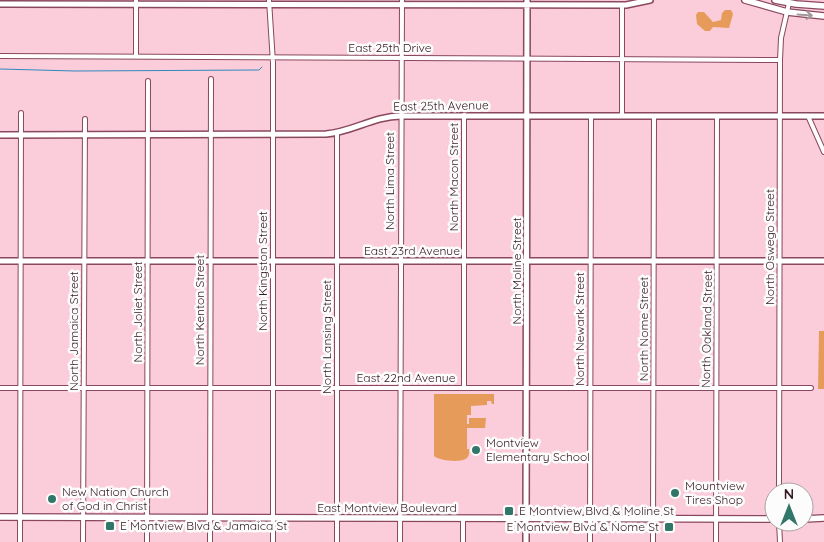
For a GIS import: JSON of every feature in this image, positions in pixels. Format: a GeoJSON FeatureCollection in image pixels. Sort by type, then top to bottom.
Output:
{"type":"FeatureCollection","features":[{"type":"Feature","properties":{"kind":"main road"},"geometry":{"type":"LineString","coordinates":[[745,0],[787,12],[824,16]]}},
{"type":"Feature","properties":{"kind":"main road"},"geometry":{"type":"LineString","coordinates":[[775,0],[824,6]]}},
{"type":"Feature","properties":{"kind":"main road","name":"East Montview Boulevard"},"geometry":{"type":"LineString","coordinates":[[0,517],[764,519]]}},
{"type":"Feature","properties":{"kind":"street"},"geometry":{"type":"LineString","coordinates":[[0,4],[13,2],[527,2],[622,5],[650,0]]}},
{"type":"Feature","properties":{"kind":"street"},"geometry":{"type":"LineString","coordinates":[[136,2],[136,56]]}},
{"type":"Feature","properties":{"kind":"street","name":"North Kingston Street"},"geometry":{"type":"LineString","coordinates":[[269,2],[273,58],[273,542]]}},
{"type":"Feature","properties":{"kind":"street","name":"North Lima Street"},"geometry":{"type":"LineString","coordinates":[[400,542],[402,2]]}},
{"type":"Feature","properties":{"kind":"street","name":"North Moline Street"},"geometry":{"type":"LineString","coordinates":[[526,542],[527,2]]}},
{"type":"Feature","properties":{"kind":"street","name":"North Oswego Street"},"geometry":{"type":"LineString","coordinates":[[779,482],[780,60],[781,38],[789,3]]}},
{"type":"Feature","properties":{"kind":"street"},"geometry":{"type":"LineString","coordinates":[[622,5],[622,116]]}},
{"type":"Feature","properties":{"kind":"street","name":"East 25th Drive"},"geometry":{"type":"LineString","coordinates":[[0,56],[780,60]]}},
{"type":"Feature","properties":{"kind":"street","name":"North Kenton Street"},"geometry":{"type":"LineString","coordinates":[[210,542],[211,79]]}},
{"type":"Feature","properties":{"kind":"street","name":"North Joliet Street"},"geometry":{"type":"LineString","coordinates":[[147,542],[148,81]]}},
{"type":"Feature","properties":{"kind":"street"},"geometry":{"type":"LineString","coordinates":[[20,542],[21,112]]}},
{"type":"Feature","properties":{"kind":"street","name":"North Macon Street"},"geometry":{"type":"LineString","coordinates":[[464,115],[464,388]]}},
{"type":"Feature","properties":{"kind":"street","name":"East 25th Avenue"},"geometry":{"type":"LineString","coordinates":[[0,135],[337,133],[376,120],[401,116],[824,116]]}},
{"type":"Feature","properties":{"kind":"street","name":"North Newark Street"},"geometry":{"type":"LineString","coordinates":[[590,542],[591,116]]}},
{"type":"Feature","properties":{"kind":"street","name":"North Nome Street"},"geometry":{"type":"LineString","coordinates":[[653,542],[654,116]]}},
{"type":"Feature","properties":{"kind":"street","name":"North Oakland Street"},"geometry":{"type":"LineString","coordinates":[[716,542],[717,116]]}},
{"type":"Feature","properties":{"kind":"street"},"geometry":{"type":"LineString","coordinates":[[808,116],[824,152]]}},
{"type":"Feature","properties":{"kind":"street","name":"North Jamaica Street"},"geometry":{"type":"LineString","coordinates":[[83,542],[85,119]]}},
{"type":"Feature","properties":{"kind":"street","name":"North Lansing Street"},"geometry":{"type":"LineString","coordinates":[[337,133],[337,542]]}},
{"type":"Feature","properties":{"kind":"street","name":"East 23rd Avenue"},"geometry":{"type":"LineString","coordinates":[[0,261],[824,261]]}},
{"type":"Feature","properties":{"kind":"street","name":"East 22nd Avenue"},"geometry":{"type":"LineString","coordinates":[[0,388],[812,388]]}},
{"type":"Feature","properties":{"kind":"street"},"geometry":{"type":"LineString","coordinates":[[463,518],[463,542]]}},
{"type":"Feature","properties":{"kind":"shaded area"},"geometry":{"type":"Polygon","coordinates":[[[725,10],[731,10],[733,14],[729,28],[713,27],[710,31],[705,31],[697,24],[696,15],[698,12],[704,12],[713,22],[721,20],[722,13],[725,10]]]}},
{"type":"Feature","properties":{"kind":"shaded area"},"geometry":{"type":"Polygon","coordinates":[[[819,331],[824,331],[824,389],[818,389],[819,331]]]}},
{"type":"Feature","properties":{"kind":"shaded area"},"geometry":{"type":"Polygon","coordinates":[[[434,394],[494,394],[494,404],[491,401],[487,401],[487,405],[471,406],[471,415],[467,415],[467,424],[469,424],[469,418],[486,418],[485,428],[467,428],[467,449],[469,449],[469,454],[464,460],[445,460],[434,456],[434,394]]]}},
{"type":"Feature","properties":{"kind":"waterway"},"geometry":{"type":"LineString","coordinates":[[0,69],[75,71],[259,70],[262,67]]}},
{"type":"Feature","properties":{"kind":"place","name":"Montview Elementary School"},"geometry":{"type":"Point","coordinates":[476,450]}},
{"type":"Feature","properties":{"kind":"place","name":"Mountview Tires Shop"},"geometry":{"type":"Point","coordinates":[675,493]}},
{"type":"Feature","properties":{"kind":"place","name":"New Nation Church of God in Christ"},"geometry":{"type":"Point","coordinates":[52,499]}},
{"type":"Feature","properties":{"kind":"place","name":"E Montview Blvd & Moline St"},"geometry":{"type":"Point","coordinates":[509,511]}},
{"type":"Feature","properties":{"kind":"place","name":"E Montview Blvd & Jamaica St"},"geometry":{"type":"Point","coordinates":[110,526]}},
{"type":"Feature","properties":{"kind":"place","name":"E Montview Blvd & Nome St"},"geometry":{"type":"Point","coordinates":[669,527]}}]}
